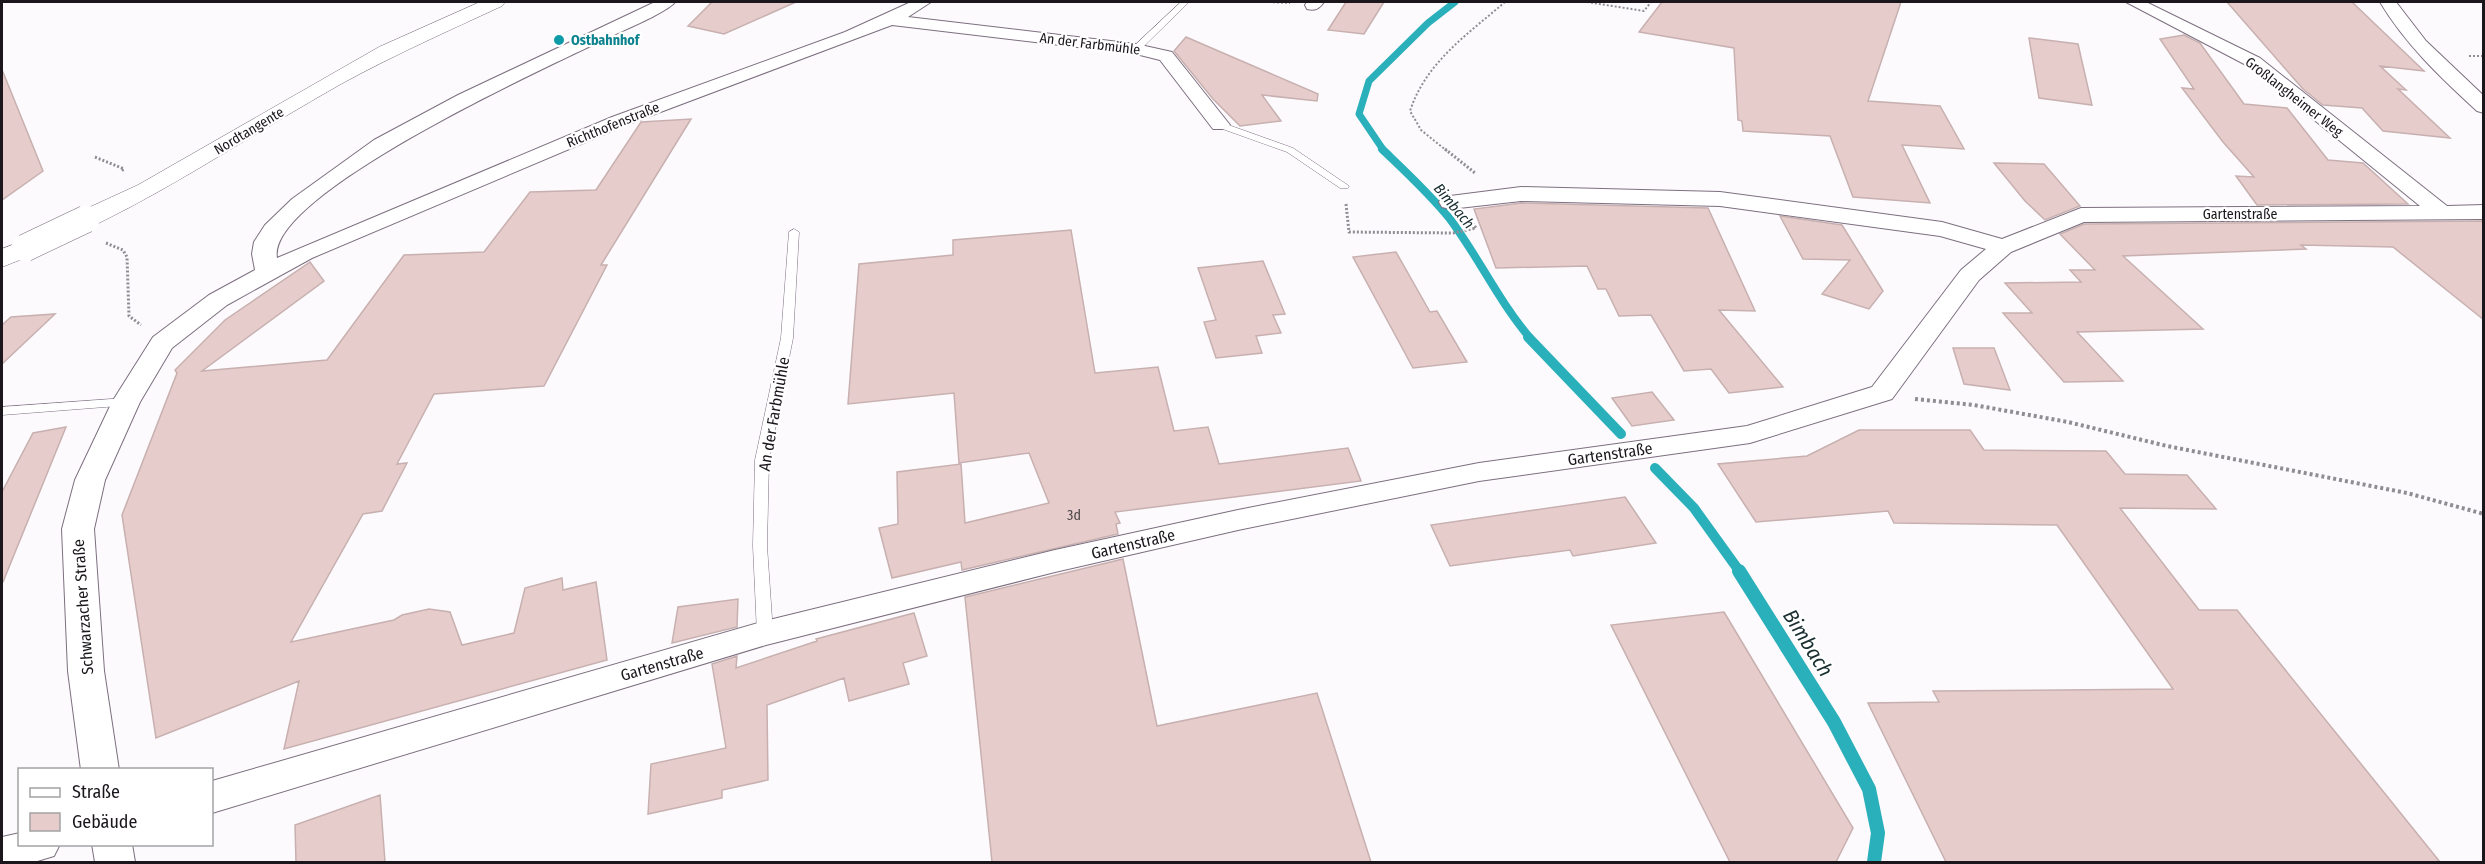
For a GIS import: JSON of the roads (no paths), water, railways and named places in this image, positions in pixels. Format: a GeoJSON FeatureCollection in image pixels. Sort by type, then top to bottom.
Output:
{"type":"FeatureCollection","features":[{"type":"Feature","properties":{"kind":"main road","name":"Nordtangente"},"geometry":{"type":"LineString","coordinates":[[13,253],[167,178],[386,51],[495,2]]}},
{"type":"Feature","properties":{"kind":"street"},"geometry":{"type":"LineString","coordinates":[[267,273],[264,254],[266,242],[273,230],[300,204],[381,144],[465,99],[668,2]]}},
{"type":"Feature","properties":{"kind":"street","name":"Richthofenstraße"},"geometry":{"type":"LineString","coordinates":[[304,253],[619,121],[890,20],[923,2]]}},
{"type":"Feature","properties":{"kind":"street","name":"Großlangheimer Weg"},"geometry":{"type":"LineString","coordinates":[[2134,2],[2254,62],[2441,212]]}},
{"type":"Feature","properties":{"kind":"street"},"geometry":{"type":"LineString","coordinates":[[2388,2],[2429,56],[2484,106]]}},
{"type":"Feature","properties":{"kind":"street","name":"An der Farbmühle"},"geometry":{"type":"LineString","coordinates":[[890,20],[1136,49],[1166,56],[1190,90],[1220,125]]}},
{"type":"Feature","properties":{"kind":"street"},"geometry":{"type":"LineString","coordinates":[[1450,202],[1521,194],[1742,201],[1942,229],[2003,247]]}},
{"type":"Feature","properties":{"kind":"street","name":"Gartenstraße"},"geometry":{"type":"LineString","coordinates":[[213,796],[765,633],[1055,561],[1250,518],[1479,472],[1750,434],[1882,393],[1970,276],[2003,247],[2081,215],[2484,212]]}},
{"type":"Feature","properties":{"kind":"street","name":"Schwarzacher Straße"},"geometry":{"type":"LineString","coordinates":[[100,768],[86,671],[78,529],[90,480],[126,402],[162,343],[218,300],[304,253]]}},
{"type":"Feature","properties":{"kind":"street"},"geometry":{"type":"LineString","coordinates":[[2,854],[32,846]]}},
{"type":"Feature","properties":{"kind":"street"},"geometry":{"type":"LineString","coordinates":[[112,846],[115,862]]}},
{"type":"Feature","properties":{"kind":"lane"},"geometry":{"type":"LineString","coordinates":[[1136,49],[1185,2]]}},
{"type":"Feature","properties":{"kind":"lane"},"geometry":{"type":"LineString","coordinates":[[1220,125],[1290,150],[1344,186]]}},
{"type":"Feature","properties":{"kind":"lane","name":"An der Farbmühle"},"geometry":{"type":"LineString","coordinates":[[765,633],[760,546],[762,460],[788,338],[794,232]]}},
{"type":"Feature","properties":{"kind":"lane"},"geometry":{"type":"LineString","coordinates":[[2,411],[126,402]]}},
{"type":"Feature","properties":{"kind":"waterway","name":"Bimbach"},"geometry":{"type":"LineString","coordinates":[[1384,151],[1359,114],[1369,81],[1428,23],[1455,2]]}},
{"type":"Feature","properties":{"kind":"waterway","name":"Bimbach"},"geometry":{"type":"LineString","coordinates":[[1384,151],[1450,219],[1508,309],[1530,338]]}},
{"type":"Feature","properties":{"kind":"waterway","name":"Bimbach"},"geometry":{"type":"LineString","coordinates":[[1528,337],[1621,434]]}},
{"type":"Feature","properties":{"kind":"waterway","name":"Bimbach"},"geometry":{"type":"LineString","coordinates":[[1655,468],[1694,508],[1740,572]]}},
{"type":"Feature","properties":{"kind":"waterway","name":"Bimbach"},"geometry":{"type":"LineString","coordinates":[[1739,571],[1834,722],[1869,789],[1878,833],[1874,862]]}},
{"type":"Feature","properties":{"kind":"place","name":"Ostbahnhof"},"geometry":{"type":"Point","coordinates":[559,40]}}]}
